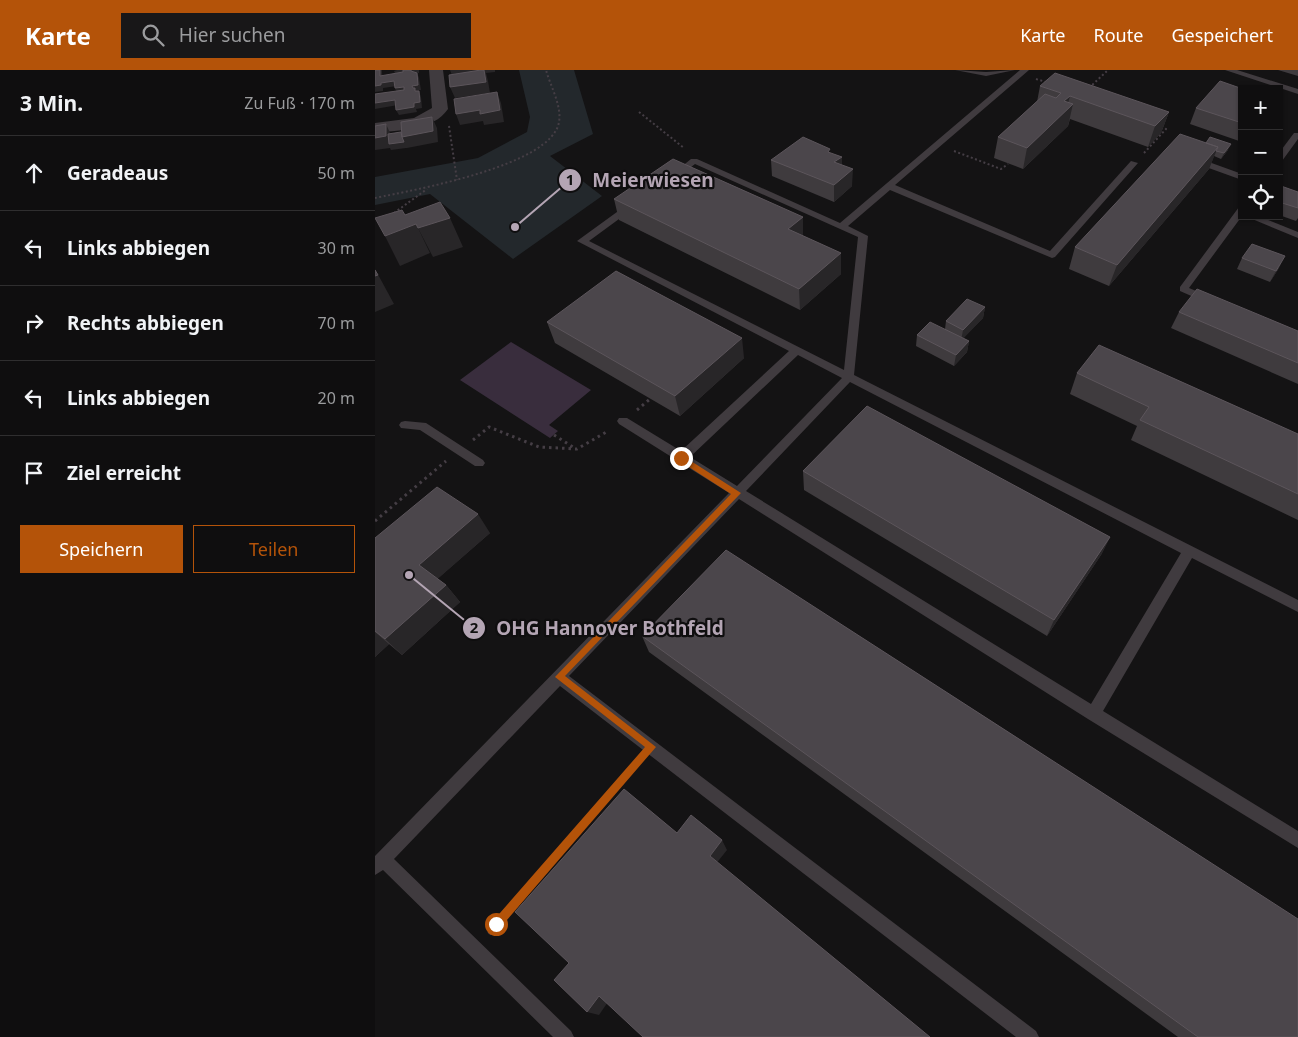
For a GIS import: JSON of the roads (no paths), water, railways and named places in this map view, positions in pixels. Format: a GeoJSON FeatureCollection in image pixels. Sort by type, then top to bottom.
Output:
{"type":"FeatureCollection","features":[{"type":"Feature","properties":{"kind":"street"},"geometry":{"type":"LineString","coordinates":[[375,128],[421,121],[435,116],[440,109],[436,70]]}},
{"type":"Feature","properties":{"kind":"lane"},"geometry":{"type":"LineString","coordinates":[[959,70],[986,74],[1011,70]]}},
{"type":"Feature","properties":{"kind":"lane"},"geometry":{"type":"LineString","coordinates":[[1229,70],[1298,92]]}},
{"type":"Feature","properties":{"kind":"lane"},"geometry":{"type":"LineString","coordinates":[[842,226],[1023,72]]}},
{"type":"Feature","properties":{"kind":"lane"},"geometry":{"type":"LineString","coordinates":[[1283,154],[1298,135]]}},
{"type":"Feature","properties":{"kind":"lane"},"geometry":{"type":"LineString","coordinates":[[1189,158],[1238,176]]}},
{"type":"Feature","properties":{"kind":"lane"},"geometry":{"type":"LineString","coordinates":[[565,1037],[476,950],[379,863],[848,378],[863,236],[695,161],[662,184]]}},
{"type":"Feature","properties":{"kind":"lane"},"geometry":{"type":"LineString","coordinates":[[889,186],[1052,256],[1134,163]]}},
{"type":"Feature","properties":{"kind":"lane"},"geometry":{"type":"LineString","coordinates":[[638,201],[582,241],[1298,606]]}},
{"type":"Feature","properties":{"kind":"lane"},"geometry":{"type":"LineString","coordinates":[[1217,303],[1183,289],[1238,219]]}},
{"type":"Feature","properties":{"kind":"lane"},"geometry":{"type":"LineString","coordinates":[[1260,220],[1298,235]]}},
{"type":"Feature","properties":{"kind":"lane"},"geometry":{"type":"LineString","coordinates":[[681,458],[796,351]]}},
{"type":"Feature","properties":{"kind":"lane"},"geometry":{"type":"LineString","coordinates":[[623,421],[1298,840]]}},
{"type":"Feature","properties":{"kind":"lane"},"geometry":{"type":"LineString","coordinates":[[405,426],[422,426],[479,463]]}},
{"type":"Feature","properties":{"kind":"lane"},"geometry":{"type":"LineString","coordinates":[[1093,714],[1189,550]]}},
{"type":"Feature","properties":{"kind":"lane"},"geometry":{"type":"LineString","coordinates":[[559,677],[1030,1037]]}},
{"type":"Feature","properties":{"kind":"place","name":"Meierwiesen"},"geometry":{"type":"Point","coordinates":[515,227]}},
{"type":"Feature","properties":{"kind":"place","name":"OHG Hannover Bothfeld"},"geometry":{"type":"Point","coordinates":[409,575]}}]}
